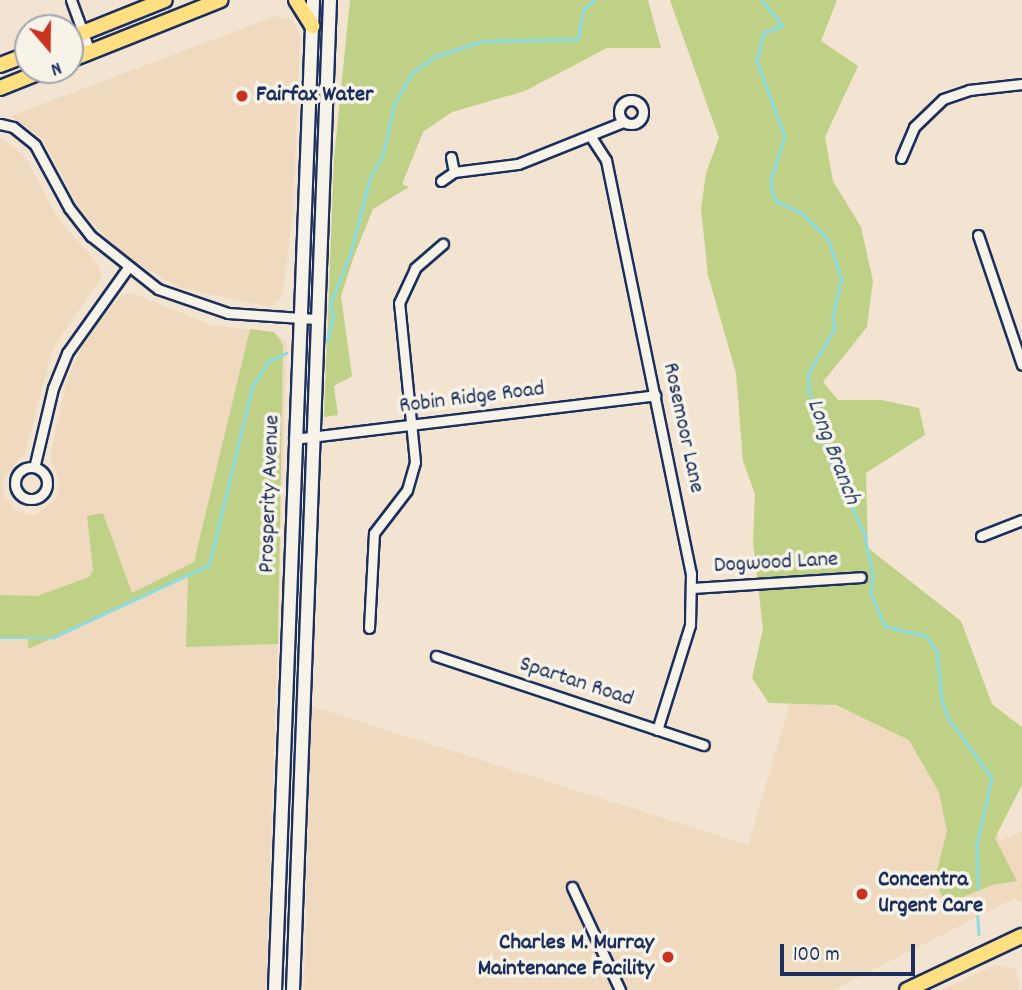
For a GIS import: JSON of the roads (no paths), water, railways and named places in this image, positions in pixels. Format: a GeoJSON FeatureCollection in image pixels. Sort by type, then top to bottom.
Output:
{"type":"FeatureCollection","features":[{"type":"Feature","properties":{"kind":"main road"},"geometry":{"type":"LineString","coordinates":[[84,32],[165,0]]}},
{"type":"Feature","properties":{"kind":"main road"},"geometry":{"type":"LineString","coordinates":[[84,54],[221,0]]}},
{"type":"Feature","properties":{"kind":"main road"},"geometry":{"type":"LineString","coordinates":[[296,0],[312,26]]}},
{"type":"Feature","properties":{"kind":"main road","name":"Prosperity Avenue"},"geometry":{"type":"LineString","coordinates":[[275,990],[294,439],[313,0]]}},
{"type":"Feature","properties":{"kind":"main road","name":"Prosperity Avenue"},"geometry":{"type":"LineString","coordinates":[[292,990],[330,0]]}},
{"type":"Feature","properties":{"kind":"main road"},"geometry":{"type":"LineString","coordinates":[[907,990],[1021,940]]}},
{"type":"Feature","properties":{"kind":"street"},"geometry":{"type":"LineString","coordinates":[[84,45],[90,52]]}},
{"type":"Feature","properties":{"kind":"street"},"geometry":{"type":"LineString","coordinates":[[901,158],[914,127],[943,99],[969,90],[1022,85]]}},
{"type":"Feature","properties":{"kind":"street"},"geometry":{"type":"LineString","coordinates":[[441,181],[454,172],[518,164],[591,137],[622,122]]}},
{"type":"Feature","properties":{"kind":"street"},"geometry":{"type":"LineString","coordinates":[[0,124],[13,127],[42,155],[81,225],[127,269],[158,289],[203,307],[242,315],[316,319]]}},
{"type":"Feature","properties":{"kind":"street","name":"Rosemoor Lane"},"geometry":{"type":"LineString","coordinates":[[591,137],[607,160],[693,588],[684,649],[657,730]]}},
{"type":"Feature","properties":{"kind":"street"},"geometry":{"type":"LineString","coordinates":[[451,157],[454,172]]}},
{"type":"Feature","properties":{"kind":"street"},"geometry":{"type":"LineString","coordinates":[[978,235],[1022,365]]}},
{"type":"Feature","properties":{"kind":"street"},"geometry":{"type":"LineString","coordinates":[[369,628],[371,546],[379,522],[412,477],[411,425],[399,303],[415,268],[443,244]]}},
{"type":"Feature","properties":{"kind":"street"},"geometry":{"type":"LineString","coordinates":[[35,464],[59,370],[76,337],[127,269]]}},
{"type":"Feature","properties":{"kind":"street","name":"Robin Ridge Road"},"geometry":{"type":"LineString","coordinates":[[294,439],[312,439],[655,395]]}},
{"type":"Feature","properties":{"kind":"street"},"geometry":{"type":"LineString","coordinates":[[981,536],[1022,520]]}},
{"type":"Feature","properties":{"kind":"street","name":"Dogwood Lane"},"geometry":{"type":"LineString","coordinates":[[693,588],[861,577]]}},
{"type":"Feature","properties":{"kind":"street","name":"Spartan Road"},"geometry":{"type":"LineString","coordinates":[[436,656],[704,745]]}},
{"type":"Feature","properties":{"kind":"street"},"geometry":{"type":"LineString","coordinates":[[572,887],[620,990]]}},
{"type":"Feature","properties":{"kind":"waterway"},"geometry":{"type":"LineString","coordinates":[[327,341],[333,317],[330,304],[350,254],[370,178],[383,155],[394,104],[412,73],[434,57],[482,41],[578,39],[583,10],[594,0]]}},
{"type":"Feature","properties":{"kind":"waterway","name":"Long Branch"},"geometry":{"type":"LineString","coordinates":[[762,0],[783,26],[764,33],[757,61],[785,137],[771,180],[772,190],[776,201],[802,213],[828,239],[842,279],[833,314],[835,329],[809,373],[809,390],[832,465],[864,532],[873,575],[871,592],[885,626],[926,636],[937,651],[942,700],[949,719],[992,778],[977,845],[978,889]]}},
{"type":"Feature","properties":{"kind":"waterway"},"geometry":{"type":"LineString","coordinates":[[0,638],[52,638],[209,565],[252,387],[269,361],[286,353]]}},
{"type":"Feature","properties":{"kind":"waterway","name":"Long Branch"},"geometry":{"type":"LineString","coordinates":[[977,906],[979,934]]}},
{"type":"Feature","properties":{"kind":"place","name":"Fairfax Water"},"geometry":{"type":"Point","coordinates":[242,96]}},
{"type":"Feature","properties":{"kind":"place","name":"Concentra Urgent Care"},"geometry":{"type":"Point","coordinates":[862,894]}},
{"type":"Feature","properties":{"kind":"place","name":"Charles M. Murray Maintenance Facility"},"geometry":{"type":"Point","coordinates":[668,957]}}]}
